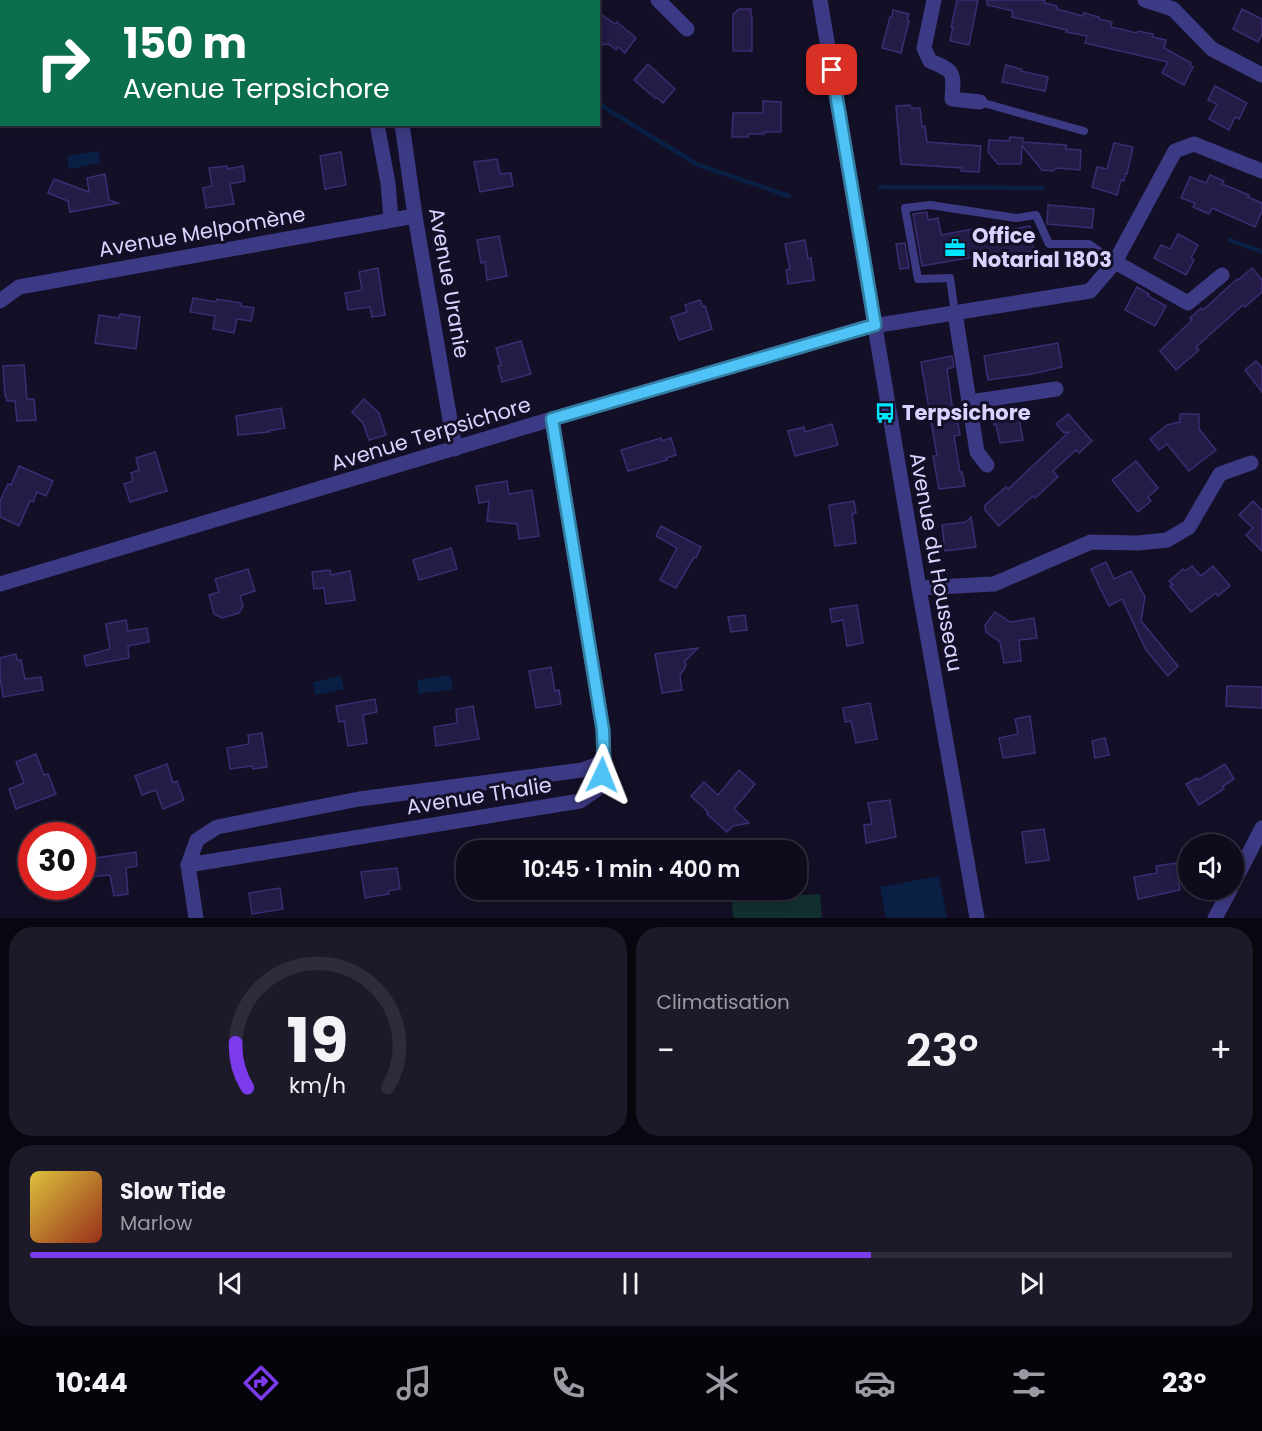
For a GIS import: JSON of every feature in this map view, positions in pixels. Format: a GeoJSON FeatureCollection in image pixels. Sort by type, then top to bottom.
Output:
{"type":"FeatureCollection","features":[{"type":"Feature","properties":{"kind":"street"},"geometry":{"type":"LineString","coordinates":[[658,0],[687,29]]}},
{"type":"Feature","properties":{"kind":"street","name":"Avenue du Housseau"},"geometry":{"type":"LineString","coordinates":[[820,0],[977,918]]}},
{"type":"Feature","properties":{"kind":"street"},"geometry":{"type":"LineString","coordinates":[[934,0],[924,48],[930,61],[947,68],[954,78],[952,99],[980,102]]}},
{"type":"Feature","properties":{"kind":"street"},"geometry":{"type":"LineString","coordinates":[[1145,0],[1173,9],[1212,49],[1262,75]]}},
{"type":"Feature","properties":{"kind":"street"},"geometry":{"type":"LineString","coordinates":[[377,126],[388,183],[391,219]]}},
{"type":"Feature","properties":{"kind":"street","name":"Avenue Uranie"},"geometry":{"type":"LineString","coordinates":[[402,126],[456,449]]}},
{"type":"Feature","properties":{"kind":"street","name":"Avenue Terpsichore"},"geometry":{"type":"LineString","coordinates":[[0,584],[875,325],[1090,291],[1115,262],[1175,151],[1194,144],[1262,171]]}},
{"type":"Feature","properties":{"kind":"street","name":"Avenue Melpomène"},"geometry":{"type":"LineString","coordinates":[[0,301],[19,287],[416,216]]}},
{"type":"Feature","properties":{"kind":"street"},"geometry":{"type":"LineString","coordinates":[[1115,262],[1188,303],[1222,275]]}},
{"type":"Feature","properties":{"kind":"street"},"geometry":{"type":"LineString","coordinates":[[955,314],[977,452],[987,465]]}},
{"type":"Feature","properties":{"kind":"street"},"geometry":{"type":"LineString","coordinates":[[970,402],[1056,389]]}},
{"type":"Feature","properties":{"kind":"street","name":"Avenue Thalie"},"geometry":{"type":"LineString","coordinates":[[188,865],[580,801],[600,787],[604,762],[603,730],[552,419]]}},
{"type":"Feature","properties":{"kind":"street"},"geometry":{"type":"LineString","coordinates":[[919,588],[994,584],[1091,542],[1138,543],[1167,540],[1189,527],[1220,474],[1251,463]]}},
{"type":"Feature","properties":{"kind":"street"},"geometry":{"type":"LineString","coordinates":[[196,918],[188,865],[197,840],[217,827],[359,799],[582,770],[604,762]]}},
{"type":"Feature","properties":{"kind":"street"},"geometry":{"type":"LineString","coordinates":[[1244,863],[1262,828]]}},
{"type":"Feature","properties":{"kind":"street"},"geometry":{"type":"LineString","coordinates":[[1215,918],[1225,900]]}},
{"type":"Feature","properties":{"kind":"lane"},"geometry":{"type":"LineString","coordinates":[[980,102],[1084,131]]}},
{"type":"Feature","properties":{"kind":"lane"},"geometry":{"type":"LineString","coordinates":[[955,314],[950,278],[918,279],[905,208],[930,205],[1016,218],[1036,215],[1049,244],[1089,244],[1115,262]]}},
{"type":"Feature","properties":{"kind":"green space"},"geometry":{"type":"Polygon","coordinates":[[[820,894],[822,918],[733,918],[732,900],[807,900],[807,895],[820,894]]]}},
{"type":"Feature","properties":{"kind":"water"},"geometry":{"type":"Polygon","coordinates":[[[98,151],[101,163],[69,169],[67,156],[98,151]]]}},
{"type":"Feature","properties":{"kind":"water"},"geometry":{"type":"Polygon","coordinates":[[[450,675],[453,689],[419,694],[417,680],[450,675]]]}},
{"type":"Feature","properties":{"kind":"water"},"geometry":{"type":"Polygon","coordinates":[[[341,676],[344,689],[315,695],[313,682],[341,676]]]}},
{"type":"Feature","properties":{"kind":"water"},"geometry":{"type":"Polygon","coordinates":[[[939,876],[947,918],[886,918],[880,887],[939,876]]]}},
{"type":"Feature","properties":{"kind":"building"},"geometry":{"type":"Polygon","coordinates":[[[957,0],[978,0],[969,45],[950,41],[957,0]]]}},
{"type":"Feature","properties":{"kind":"building"},"geometry":{"type":"Polygon","coordinates":[[[987,0],[1045,0],[1044,3],[1057,6],[1057,9],[1083,16],[1084,13],[1112,22],[1111,27],[1153,34],[1153,37],[1166,40],[1164,48],[1191,63],[1193,67],[1184,85],[1162,73],[1168,62],[1085,43],[1087,36],[1012,17],[1013,11],[987,5],[987,0]]]}},
{"type":"Feature","properties":{"kind":"building"},"geometry":{"type":"Polygon","coordinates":[[[739,9],[751,9],[752,51],[733,51],[733,14],[739,9]]]}},
{"type":"Feature","properties":{"kind":"building"},"geometry":{"type":"Polygon","coordinates":[[[1242,9],[1262,19],[1262,34],[1258,42],[1233,29],[1242,9]]]}},
{"type":"Feature","properties":{"kind":"building"},"geometry":{"type":"Polygon","coordinates":[[[893,10],[909,14],[901,53],[882,48],[893,10]]]}},
{"type":"Feature","properties":{"kind":"building"},"geometry":{"type":"Polygon","coordinates":[[[600,13],[615,24],[617,22],[636,38],[625,53],[609,44],[600,45],[600,13]]]}},
{"type":"Feature","properties":{"kind":"building"},"geometry":{"type":"Polygon","coordinates":[[[648,64],[675,89],[663,103],[634,80],[648,64]]]}},
{"type":"Feature","properties":{"kind":"building"},"geometry":{"type":"Polygon","coordinates":[[[1006,65],[1048,77],[1045,91],[1002,82],[1006,65]]]}},
{"type":"Feature","properties":{"kind":"building"},"geometry":{"type":"Polygon","coordinates":[[[1215,86],[1247,103],[1239,119],[1235,117],[1229,130],[1209,119],[1217,104],[1208,100],[1215,86]]]}},
{"type":"Feature","properties":{"kind":"building"},"geometry":{"type":"Polygon","coordinates":[[[763,101],[781,102],[781,132],[732,137],[733,113],[763,113],[763,101]]]}},
{"type":"Feature","properties":{"kind":"building"},"geometry":{"type":"Polygon","coordinates":[[[910,105],[911,108],[920,108],[922,127],[925,126],[927,142],[981,146],[979,172],[961,171],[962,168],[901,164],[896,106],[910,105]]]}},
{"type":"Feature","properties":{"kind":"building"},"geometry":{"type":"Polygon","coordinates":[[[1010,137],[1023,138],[1023,142],[1066,145],[1066,149],[1081,150],[1080,170],[1057,168],[1053,171],[1042,170],[1022,146],[1021,164],[998,164],[988,152],[989,140],[1009,141],[1010,137]]]}},
{"type":"Feature","properties":{"kind":"building"},"geometry":{"type":"Polygon","coordinates":[[[1114,143],[1133,147],[1127,174],[1125,174],[1124,181],[1121,180],[1117,195],[1092,187],[1097,167],[1107,169],[1114,143]]]}},
{"type":"Feature","properties":{"kind":"building"},"geometry":{"type":"Polygon","coordinates":[[[341,152],[346,185],[325,189],[320,156],[341,152]]]}},
{"type":"Feature","properties":{"kind":"building"},"geometry":{"type":"Polygon","coordinates":[[[497,159],[500,174],[511,173],[513,186],[480,192],[474,162],[497,159]]]}},
{"type":"Feature","properties":{"kind":"building"},"geometry":{"type":"Polygon","coordinates":[[[227,166],[227,169],[243,166],[245,181],[230,184],[234,204],[206,208],[203,188],[212,186],[209,168],[227,166]]]}},
{"type":"Feature","properties":{"kind":"building"},"geometry":{"type":"Polygon","coordinates":[[[105,174],[109,200],[118,203],[70,212],[68,201],[48,193],[54,179],[89,192],[87,178],[105,174]]]}},
{"type":"Feature","properties":{"kind":"building"},"geometry":{"type":"Polygon","coordinates":[[[1210,175],[1224,181],[1222,184],[1262,203],[1262,211],[1255,227],[1212,208],[1209,214],[1193,207],[1195,203],[1181,198],[1190,177],[1206,183],[1210,175]]]}},
{"type":"Feature","properties":{"kind":"building"},"geometry":{"type":"Polygon","coordinates":[[[1048,205],[1094,209],[1092,228],[1047,224],[1048,205]]]}},
{"type":"Feature","properties":{"kind":"building"},"geometry":{"type":"Polygon","coordinates":[[[927,212],[928,220],[938,218],[941,235],[973,229],[974,233],[989,230],[989,233],[1030,226],[1034,251],[1022,253],[1023,258],[1010,259],[1010,255],[980,260],[979,256],[922,266],[913,214],[927,212]]]}},
{"type":"Feature","properties":{"kind":"building"},"geometry":{"type":"Polygon","coordinates":[[[1178,234],[1198,245],[1191,258],[1194,260],[1186,275],[1154,258],[1161,245],[1170,249],[1178,234]]]}},
{"type":"Feature","properties":{"kind":"building"},"geometry":{"type":"Polygon","coordinates":[[[499,236],[507,276],[487,280],[485,262],[481,263],[477,240],[499,236]]]}},
{"type":"Feature","properties":{"kind":"building"},"geometry":{"type":"Polygon","coordinates":[[[805,240],[808,259],[811,258],[814,280],[788,284],[786,270],[790,269],[785,244],[805,240]]]}},
{"type":"Feature","properties":{"kind":"building"},"geometry":{"type":"Polygon","coordinates":[[[905,243],[909,268],[900,269],[896,244],[905,243]]]}},
{"type":"Feature","properties":{"kind":"building"},"geometry":{"type":"Polygon","coordinates":[[[378,268],[385,315],[372,317],[370,307],[348,310],[345,293],[362,290],[359,272],[378,268]]]}},
{"type":"Feature","properties":{"kind":"building"},"geometry":{"type":"Polygon","coordinates":[[[1252,268],[1262,280],[1262,292],[1245,307],[1243,305],[1196,347],[1199,350],[1176,370],[1160,351],[1201,308],[1203,310],[1252,268]]]}},
{"type":"Feature","properties":{"kind":"building"},"geometry":{"type":"Polygon","coordinates":[[[1137,287],[1166,306],[1155,326],[1125,310],[1137,287]]]}},
{"type":"Feature","properties":{"kind":"building"},"geometry":{"type":"Polygon","coordinates":[[[193,298],[216,302],[217,299],[254,308],[251,321],[237,319],[234,333],[213,329],[215,316],[190,312],[193,298]]]}},
{"type":"Feature","properties":{"kind":"building"},"geometry":{"type":"Polygon","coordinates":[[[700,300],[703,307],[705,306],[712,329],[679,340],[671,317],[687,312],[685,305],[700,300]]]}},
{"type":"Feature","properties":{"kind":"building"},"geometry":{"type":"Polygon","coordinates":[[[120,314],[140,317],[136,349],[95,343],[99,315],[119,318],[120,314]]]}},
{"type":"Feature","properties":{"kind":"building"},"geometry":{"type":"Polygon","coordinates":[[[521,341],[531,374],[502,382],[498,366],[501,365],[496,348],[521,341]]]}},
{"type":"Feature","properties":{"kind":"building"},"geometry":{"type":"Polygon","coordinates":[[[1058,343],[1062,367],[988,380],[984,356],[1058,343]]]}},
{"type":"Feature","properties":{"kind":"building"},"geometry":{"type":"Polygon","coordinates":[[[952,356],[954,367],[947,369],[952,405],[960,435],[954,436],[960,472],[962,472],[965,486],[939,489],[933,456],[937,456],[921,362],[952,356]]]}},
{"type":"Feature","properties":{"kind":"building"},"geometry":{"type":"Polygon","coordinates":[[[1256,361],[1262,368],[1262,392],[1245,370],[1256,361]]]}},
{"type":"Feature","properties":{"kind":"building"},"geometry":{"type":"Polygon","coordinates":[[[24,365],[27,399],[34,399],[36,420],[17,421],[15,401],[7,401],[5,396],[3,366],[24,365]]]}},
{"type":"Feature","properties":{"kind":"building"},"geometry":{"type":"Polygon","coordinates":[[[364,399],[379,413],[386,435],[369,440],[363,423],[352,412],[364,399]]]}},
{"type":"Feature","properties":{"kind":"building"},"geometry":{"type":"Polygon","coordinates":[[[1017,407],[1023,440],[1000,443],[992,411],[1017,407]]]}},
{"type":"Feature","properties":{"kind":"building"},"geometry":{"type":"Polygon","coordinates":[[[281,408],[285,428],[238,435],[236,416],[281,408]]]}},
{"type":"Feature","properties":{"kind":"building"},"geometry":{"type":"Polygon","coordinates":[[[1068,414],[1092,441],[1079,453],[1076,450],[1053,471],[1058,477],[999,526],[985,510],[985,505],[1006,487],[1008,489],[1069,432],[1064,433],[1056,424],[1068,414]]]}},
{"type":"Feature","properties":{"kind":"building"},"geometry":{"type":"Polygon","coordinates":[[[1180,414],[1199,414],[1199,429],[1216,450],[1189,471],[1167,444],[1159,450],[1150,439],[1167,425],[1180,422],[1180,414]]]}},
{"type":"Feature","properties":{"kind":"building"},"geometry":{"type":"Polygon","coordinates":[[[832,424],[838,445],[795,456],[788,431],[804,427],[805,432],[832,424]]]}},
{"type":"Feature","properties":{"kind":"building"},"geometry":{"type":"Polygon","coordinates":[[[661,438],[662,441],[671,438],[676,455],[666,458],[667,460],[628,471],[621,450],[661,438]]]}},
{"type":"Feature","properties":{"kind":"building"},"geometry":{"type":"Polygon","coordinates":[[[155,452],[167,491],[130,502],[124,484],[133,481],[131,473],[139,470],[136,458],[155,452]]]}},
{"type":"Feature","properties":{"kind":"building"},"geometry":{"type":"Polygon","coordinates":[[[1136,461],[1158,488],[1148,497],[1151,501],[1138,512],[1112,480],[1136,461]]]}},
{"type":"Feature","properties":{"kind":"building"},"geometry":{"type":"Polygon","coordinates":[[[19,466],[53,481],[46,496],[37,492],[33,502],[30,501],[19,526],[0,517],[0,501],[8,484],[11,485],[19,466]]]}},
{"type":"Feature","properties":{"kind":"building"},"geometry":{"type":"Polygon","coordinates":[[[507,481],[509,494],[532,490],[539,536],[519,539],[517,524],[487,521],[489,501],[479,503],[476,486],[507,481]]]}},
{"type":"Feature","properties":{"kind":"building"},"geometry":{"type":"Polygon","coordinates":[[[854,501],[856,513],[852,514],[856,543],[835,546],[829,505],[854,501]]]}},
{"type":"Feature","properties":{"kind":"building"},"geometry":{"type":"Polygon","coordinates":[[[1253,501],[1262,510],[1262,551],[1246,535],[1253,528],[1239,515],[1253,501]]]}},
{"type":"Feature","properties":{"kind":"building"},"geometry":{"type":"Polygon","coordinates":[[[971,517],[976,547],[945,551],[942,525],[966,522],[971,517]]]}},
{"type":"Feature","properties":{"kind":"building"},"geometry":{"type":"Polygon","coordinates":[[[661,526],[701,547],[676,588],[660,580],[677,548],[656,536],[661,526]]]}},
{"type":"Feature","properties":{"kind":"building"},"geometry":{"type":"Polygon","coordinates":[[[451,548],[457,569],[419,580],[413,560],[451,548]]]}},
{"type":"Feature","properties":{"kind":"building"},"geometry":{"type":"Polygon","coordinates":[[[1106,562],[1114,579],[1131,571],[1145,597],[1141,621],[1178,666],[1168,676],[1146,650],[1122,599],[1109,606],[1091,569],[1106,562]]]}},
{"type":"Feature","properties":{"kind":"building"},"geometry":{"type":"Polygon","coordinates":[[[1192,566],[1201,576],[1213,566],[1230,586],[1218,596],[1216,593],[1191,612],[1170,586],[1173,585],[1169,581],[1183,569],[1185,571],[1192,566]]]}},
{"type":"Feature","properties":{"kind":"building"},"geometry":{"type":"Polygon","coordinates":[[[248,569],[255,591],[240,596],[243,606],[239,613],[222,618],[214,614],[209,595],[219,592],[215,579],[248,569]]]}},
{"type":"Feature","properties":{"kind":"building"},"geometry":{"type":"Polygon","coordinates":[[[330,570],[331,575],[350,571],[355,600],[326,604],[324,588],[314,589],[312,572],[330,570]]]}},
{"type":"Feature","properties":{"kind":"building"},"geometry":{"type":"Polygon","coordinates":[[[857,605],[863,643],[847,646],[843,620],[832,622],[830,609],[857,605]]]}},
{"type":"Feature","properties":{"kind":"building"},"geometry":{"type":"Polygon","coordinates":[[[995,612],[1010,622],[1034,618],[1037,638],[1019,640],[1021,661],[1004,663],[1000,642],[986,632],[985,625],[995,612]]]}},
{"type":"Feature","properties":{"kind":"building"},"geometry":{"type":"Polygon","coordinates":[[[745,615],[747,630],[731,632],[728,617],[745,615]]]}},
{"type":"Feature","properties":{"kind":"building"},"geometry":{"type":"Polygon","coordinates":[[[126,620],[128,631],[147,628],[149,642],[128,646],[129,658],[86,666],[84,656],[110,649],[106,624],[126,620]]]}},
{"type":"Feature","properties":{"kind":"building"},"geometry":{"type":"Polygon","coordinates":[[[698,648],[685,661],[686,666],[680,675],[682,690],[662,693],[655,654],[698,648]]]}},
{"type":"Feature","properties":{"kind":"building"},"geometry":{"type":"Polygon","coordinates":[[[16,654],[17,660],[21,660],[25,679],[41,677],[43,690],[3,697],[0,658],[16,654]]]}},
{"type":"Feature","properties":{"kind":"building"},"geometry":{"type":"Polygon","coordinates":[[[551,667],[555,691],[559,690],[561,704],[536,708],[529,671],[551,667]]]}},
{"type":"Feature","properties":{"kind":"building"},"geometry":{"type":"Polygon","coordinates":[[[1227,686],[1262,687],[1262,708],[1226,706],[1227,686]]]}},
{"type":"Feature","properties":{"kind":"building"},"geometry":{"type":"Polygon","coordinates":[[[375,699],[377,712],[363,715],[367,743],[348,746],[344,721],[339,722],[336,706],[375,699]]]}},
{"type":"Feature","properties":{"kind":"building"},"geometry":{"type":"Polygon","coordinates":[[[870,703],[877,739],[856,743],[851,721],[845,722],[843,708],[870,703]]]}},
{"type":"Feature","properties":{"kind":"building"},"geometry":{"type":"Polygon","coordinates":[[[473,706],[479,739],[436,746],[434,727],[457,723],[456,709],[473,706]]]}},
{"type":"Feature","properties":{"kind":"building"},"geometry":{"type":"Polygon","coordinates":[[[1030,716],[1035,753],[1003,758],[999,738],[1018,734],[1015,719],[1030,716]]]}},
{"type":"Feature","properties":{"kind":"building"},"geometry":{"type":"Polygon","coordinates":[[[262,733],[267,767],[253,769],[252,766],[230,769],[227,748],[249,744],[248,735],[262,733]]]}},
{"type":"Feature","properties":{"kind":"building"},"geometry":{"type":"Polygon","coordinates":[[[1105,738],[1109,755],[1095,758],[1092,741],[1105,738]]]}},
{"type":"Feature","properties":{"kind":"building"},"geometry":{"type":"Polygon","coordinates":[[[36,754],[44,775],[48,774],[56,794],[16,809],[9,789],[24,783],[16,762],[36,754]]]}},
{"type":"Feature","properties":{"kind":"building"},"geometry":{"type":"Polygon","coordinates":[[[167,764],[173,783],[177,781],[184,800],[163,809],[156,790],[142,795],[135,776],[167,764]]]}},
{"type":"Feature","properties":{"kind":"building"},"geometry":{"type":"Polygon","coordinates":[[[1225,764],[1234,779],[1223,786],[1224,789],[1199,805],[1186,784],[1197,778],[1198,780],[1225,764]]]}},
{"type":"Feature","properties":{"kind":"building"},"geometry":{"type":"Polygon","coordinates":[[[739,770],[755,784],[734,809],[749,823],[733,826],[727,832],[691,796],[704,782],[718,795],[739,770]]]}},
{"type":"Feature","properties":{"kind":"building"},"geometry":{"type":"Polygon","coordinates":[[[890,800],[896,837],[866,843],[864,825],[872,824],[868,803],[890,800]]]}},
{"type":"Feature","properties":{"kind":"building"},"geometry":{"type":"Polygon","coordinates":[[[1044,829],[1049,860],[1026,863],[1022,832],[1044,829]]]}},
{"type":"Feature","properties":{"kind":"building"},"geometry":{"type":"Polygon","coordinates":[[[136,852],[137,866],[126,868],[128,894],[114,896],[110,875],[96,876],[96,858],[136,852]]]}},
{"type":"Feature","properties":{"kind":"building"},"geometry":{"type":"Polygon","coordinates":[[[1176,863],[1178,890],[1138,899],[1134,877],[1157,873],[1156,866],[1176,863]]]}},
{"type":"Feature","properties":{"kind":"building"},"geometry":{"type":"Polygon","coordinates":[[[397,868],[400,889],[388,891],[389,894],[365,898],[361,872],[397,868]]]}},
{"type":"Feature","properties":{"kind":"building"},"geometry":{"type":"Polygon","coordinates":[[[280,888],[283,909],[252,914],[249,893],[280,888]]]}},
{"type":"Feature","properties":{"kind":"waterway"},"geometry":{"type":"LineString","coordinates":[[600,104],[698,165],[789,196]]}},
{"type":"Feature","properties":{"kind":"waterway"},"geometry":{"type":"LineString","coordinates":[[880,187],[1043,188]]}},
{"type":"Feature","properties":{"kind":"waterway"},"geometry":{"type":"LineString","coordinates":[[1230,240],[1262,252]]}},
{"type":"Feature","properties":{"kind":"place","name":"Office Notarial 1803"},"geometry":{"type":"Point","coordinates":[955,248]}},
{"type":"Feature","properties":{"kind":"place","name":"Terpsichore"},"geometry":{"type":"Point","coordinates":[885,413]}},
{"type":"Feature","properties":{"kind":"route"},"geometry":{"type":"LineString","coordinates":[[602,775],[603,730],[552,419],[875,325],[832,70]]}}]}
